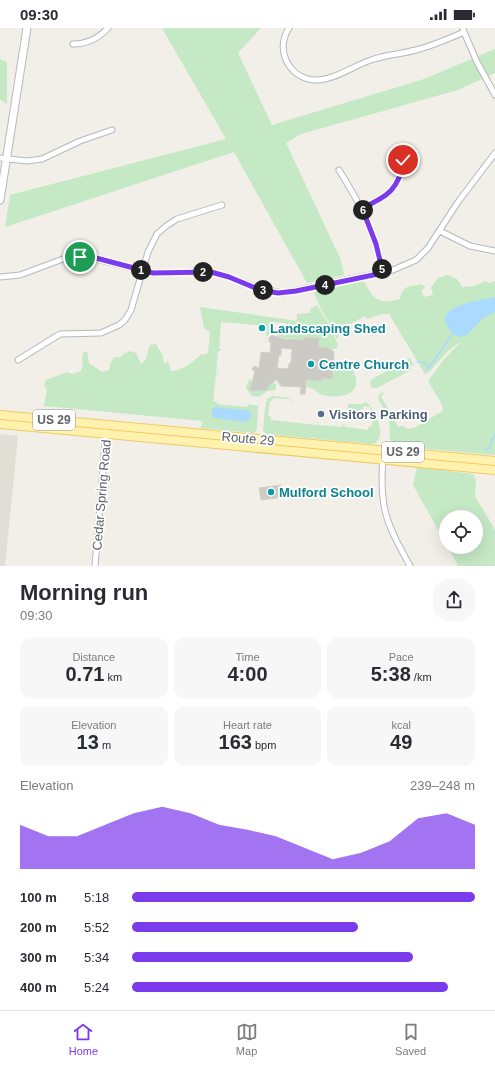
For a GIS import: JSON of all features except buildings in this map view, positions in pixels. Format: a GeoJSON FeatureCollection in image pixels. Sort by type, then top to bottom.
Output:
{"type":"FeatureCollection","features":[{"type":"Feature","properties":{"kind":"main road"},"geometry":{"type":"LineString","coordinates":[[0,200],[3,158],[27,28]]}},
{"type":"Feature","properties":{"kind":"main road","name":"Route 29"},"geometry":{"type":"LineString","coordinates":[[0,415],[495,461]]}},
{"type":"Feature","properties":{"kind":"main road","name":"Route 29"},"geometry":{"type":"LineString","coordinates":[[0,424],[495,470]]}},
{"type":"Feature","properties":{"kind":"street"},"geometry":{"type":"LineString","coordinates":[[73,44],[88,42],[104,33],[108,28]]}},
{"type":"Feature","properties":{"kind":"street"},"geometry":{"type":"LineString","coordinates":[[289,28],[285,35],[283,45],[284,55],[288,65],[301,76],[316,80],[329,77],[372,60],[418,49],[463,30],[477,62],[495,95]]}},
{"type":"Feature","properties":{"kind":"street"},"geometry":{"type":"LineString","coordinates":[[3,158],[27,161],[42,159],[80,141],[112,130]]}},
{"type":"Feature","properties":{"kind":"street"},"geometry":{"type":"LineString","coordinates":[[362,208],[385,197],[395,187],[401,174],[404,151]]}},
{"type":"Feature","properties":{"kind":"street"},"geometry":{"type":"LineString","coordinates":[[0,277],[20,275],[57,260],[80,257],[96,258],[142,271],[163,274],[211,272],[229,277],[260,290],[278,293],[296,291],[383,273],[400,268],[416,260],[428,248],[458,202],[495,153]]}},
{"type":"Feature","properties":{"kind":"street"},"geometry":{"type":"LineString","coordinates":[[339,170],[362,208],[376,244],[383,273]]}},
{"type":"Feature","properties":{"kind":"street"},"geometry":{"type":"LineString","coordinates":[[18,360],[60,334],[101,333],[119,325],[131,310],[151,244],[157,234],[166,226],[182,216],[222,205]]}},
{"type":"Feature","properties":{"kind":"street"},"geometry":{"type":"LineString","coordinates":[[440,231],[470,246],[495,251]]}},
{"type":"Feature","properties":{"kind":"street","name":"Cedar Spring Road"},"geometry":{"type":"LineString","coordinates":[[95,566],[107,425]]}},
{"type":"Feature","properties":{"kind":"street"},"geometry":{"type":"LineString","coordinates":[[384,451],[382,494],[384,514],[392,534],[410,566]]}},
{"type":"Feature","properties":{"kind":"shaded area"},"geometry":{"type":"Polygon","coordinates":[[[0,434],[18,436],[5,566],[0,566],[0,434]]]}},
{"type":"Feature","properties":{"kind":"green space"},"geometry":{"type":"Polygon","coordinates":[[[162,28],[261,28],[238,53],[272,125],[424,79],[495,49],[495,73],[458,90],[301,134],[286,143],[341,260],[344,275],[307,283],[234,152],[5,227],[10,195],[226,139],[162,28]]]}},
{"type":"Feature","properties":{"kind":"green space"},"geometry":{"type":"Polygon","coordinates":[[[0,59],[7,62],[7,104],[0,99],[0,59]]]}},
{"type":"Feature","properties":{"kind":"green space"},"geometry":{"type":"Polygon","coordinates":[[[448,275],[457,279],[462,287],[475,286],[485,281],[489,283],[495,281],[495,455],[396,446],[390,439],[389,419],[378,399],[379,395],[383,392],[384,394],[381,396],[398,427],[402,426],[408,429],[414,428],[441,412],[443,409],[442,405],[428,381],[445,358],[461,342],[448,351],[430,371],[425,374],[389,314],[382,314],[367,319],[365,316],[338,331],[339,334],[337,339],[314,292],[363,280],[373,296],[381,301],[400,299],[405,288],[422,284],[425,288],[421,290],[424,297],[433,295],[431,287],[438,278],[448,275]]]}},
{"type":"Feature","properties":{"kind":"green space"},"geometry":{"type":"Polygon","coordinates":[[[317,305],[330,326],[338,347],[332,350],[318,347],[319,338],[305,337],[304,340],[277,337],[277,333],[271,333],[267,336],[266,342],[263,341],[266,341],[267,326],[221,322],[219,348],[222,350],[218,351],[216,373],[219,374],[216,375],[213,401],[217,402],[217,404],[247,407],[249,404],[258,406],[257,429],[254,433],[203,428],[200,430],[203,421],[44,406],[47,389],[44,385],[46,380],[67,372],[72,374],[81,371],[83,353],[87,351],[89,363],[102,372],[109,370],[110,364],[114,357],[121,357],[123,354],[130,351],[136,353],[141,364],[146,358],[150,345],[156,344],[163,356],[164,364],[168,361],[171,371],[183,368],[201,354],[204,355],[208,353],[210,332],[204,328],[200,307],[297,321],[297,314],[310,313],[310,309],[317,305]],[[273,322],[272,332],[286,333],[286,323],[273,322]]]}},
{"type":"Feature","properties":{"kind":"green space"},"geometry":{"type":"Polygon","coordinates":[[[410,358],[413,365],[411,366],[411,370],[377,388],[372,388],[370,384],[371,380],[410,358]]]}},
{"type":"Feature","properties":{"kind":"green space"},"geometry":{"type":"Polygon","coordinates":[[[346,359],[356,379],[354,390],[350,393],[339,396],[327,396],[320,394],[312,388],[305,387],[306,381],[320,381],[324,378],[332,379],[334,365],[346,359]]]}},
{"type":"Feature","properties":{"kind":"green space"},"geometry":{"type":"Polygon","coordinates":[[[249,379],[252,382],[250,389],[252,391],[260,391],[272,382],[276,384],[276,390],[268,391],[258,397],[252,396],[246,388],[249,379]]]}},
{"type":"Feature","properties":{"kind":"green space"},"geometry":{"type":"Polygon","coordinates":[[[272,396],[290,398],[292,402],[290,399],[273,398],[272,401],[270,401],[268,416],[271,417],[271,420],[316,425],[317,422],[318,425],[342,427],[344,424],[345,427],[368,430],[369,426],[372,426],[373,412],[370,411],[370,407],[364,406],[363,409],[360,409],[359,415],[364,416],[365,418],[349,417],[348,420],[346,419],[348,404],[361,404],[366,402],[369,404],[376,417],[380,427],[380,436],[376,443],[370,444],[266,434],[263,431],[265,408],[267,399],[272,396]]]}},
{"type":"Feature","properties":{"kind":"green space"},"geometry":{"type":"Polygon","coordinates":[[[417,467],[473,474],[476,480],[475,496],[495,530],[495,566],[458,566],[452,554],[483,554],[483,510],[439,510],[439,531],[413,485],[417,467]]]}},
{"type":"Feature","properties":{"kind":"water"},"geometry":{"type":"Polygon","coordinates":[[[495,297],[495,312],[483,318],[468,334],[460,337],[450,330],[445,318],[453,309],[467,303],[495,297]]]}},
{"type":"Feature","properties":{"kind":"water"},"geometry":{"type":"Polygon","coordinates":[[[214,407],[246,410],[251,413],[252,416],[246,422],[217,418],[213,417],[211,413],[214,407]]]}},
{"type":"Feature","properties":{"kind":"waterway"},"geometry":{"type":"LineString","coordinates":[[428,369],[453,333]]}},
{"type":"Feature","properties":{"kind":"waterway"},"geometry":{"type":"LineString","coordinates":[[417,362],[430,366]]}},
{"type":"Feature","properties":{"kind":"waterway"},"geometry":{"type":"LineString","coordinates":[[485,449],[489,449],[495,434]]}},
{"type":"Feature","properties":{"kind":"place","name":"Landscaping Shed"},"geometry":{"type":"Point","coordinates":[262,328]}},
{"type":"Feature","properties":{"kind":"place","name":"Centre Church"},"geometry":{"type":"Point","coordinates":[311,364]}},
{"type":"Feature","properties":{"kind":"place","name":"Visitors Parking"},"geometry":{"type":"Point","coordinates":[321,414]}},
{"type":"Feature","properties":{"kind":"place","name":"Mulford School"},"geometry":{"type":"Point","coordinates":[271,492]}},
{"type":"Feature","properties":{"kind":"route"},"geometry":{"type":"LineString","coordinates":[[80,257],[96,258],[153,273],[211,272],[229,277],[260,290],[278,293],[287,293],[383,273],[376,244],[362,208],[390,193],[395,187],[401,174],[403,160]]}}]}
